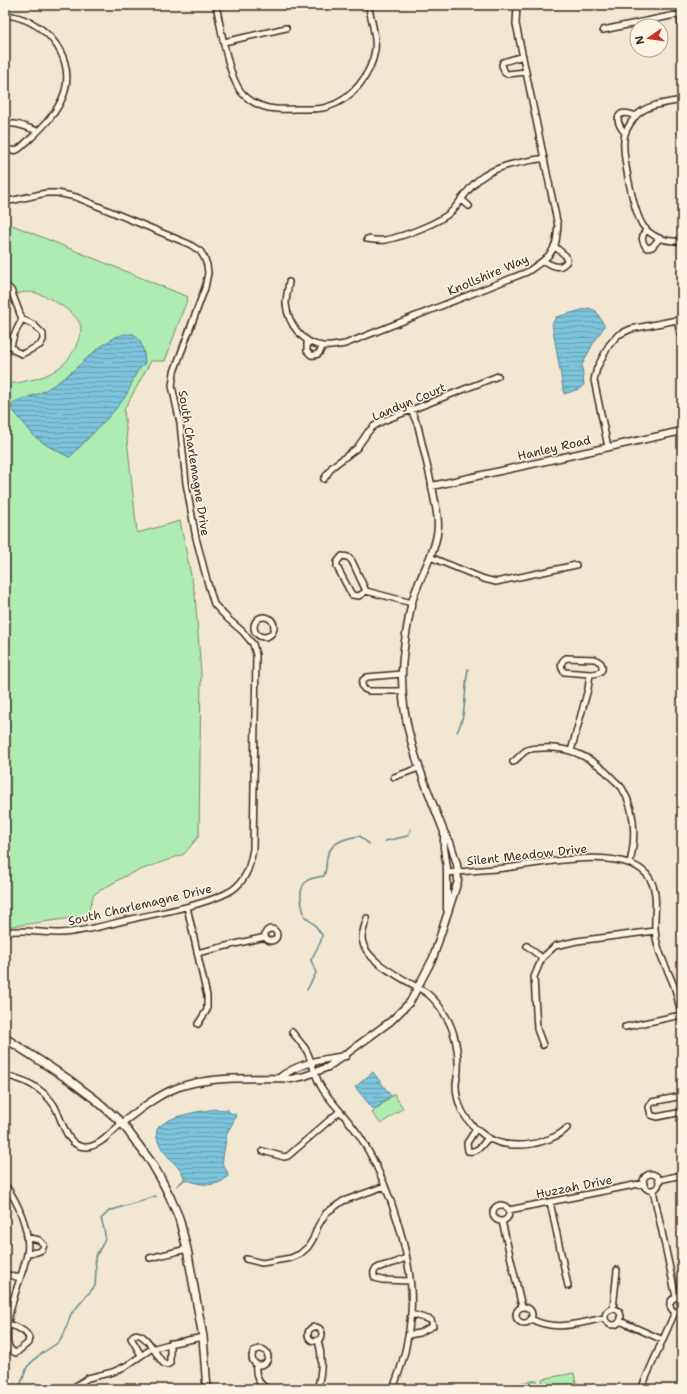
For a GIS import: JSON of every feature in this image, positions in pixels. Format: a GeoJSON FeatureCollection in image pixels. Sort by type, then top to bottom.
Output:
{"type":"FeatureCollection","features":[{"type":"Feature","properties":{"kind":"main road"},"geometry":{"type":"LineString","coordinates":[[5,1038],[68,1079],[96,1100],[122,1123],[151,1162],[167,1191],[179,1218],[187,1249],[203,1337],[207,1389]]}},
{"type":"Feature","properties":{"kind":"street"},"geometry":{"type":"LineString","coordinates":[[216,5],[231,74],[242,93],[256,104],[268,109],[281,110],[327,107],[338,102],[363,82],[370,68],[376,49],[368,5]]}},
{"type":"Feature","properties":{"kind":"street","name":"Knollshire Way"},"geometry":{"type":"LineString","coordinates":[[289,282],[286,304],[290,318],[296,330],[307,341],[322,346],[330,346],[345,344],[527,272],[543,261],[554,246],[558,226],[516,24],[518,5]]}},
{"type":"Feature","properties":{"kind":"street"},"geometry":{"type":"LineString","coordinates":[[678,5],[682,26]]}},
{"type":"Feature","properties":{"kind":"street"},"geometry":{"type":"LineString","coordinates":[[603,30],[680,14]]}},
{"type":"Feature","properties":{"kind":"street"},"geometry":{"type":"LineString","coordinates":[[5,15],[15,16],[38,26],[49,35],[63,55],[66,73],[65,91],[59,104],[45,125],[20,148],[12,150],[5,148]]}},
{"type":"Feature","properties":{"kind":"street"},"geometry":{"type":"LineString","coordinates":[[224,42],[286,28]]}},
{"type":"Feature","properties":{"kind":"street"},"geometry":{"type":"LineString","coordinates":[[523,56],[507,60],[503,62],[502,65],[505,73],[507,74],[526,72]]}},
{"type":"Feature","properties":{"kind":"street"},"geometry":{"type":"LineString","coordinates":[[682,100],[646,109],[636,116],[625,133],[624,149],[636,211],[640,221],[646,229],[659,239],[682,241]]}},
{"type":"Feature","properties":{"kind":"street"},"geometry":{"type":"LineString","coordinates":[[625,133],[618,123],[619,116],[622,113],[627,112],[636,116]]}},
{"type":"Feature","properties":{"kind":"street"},"geometry":{"type":"LineString","coordinates":[[5,125],[15,123],[38,131]]}},
{"type":"Feature","properties":{"kind":"street"},"geometry":{"type":"LineString","coordinates":[[367,239],[383,240],[396,238],[439,220],[452,212],[484,175],[497,168],[544,158]]}},
{"type":"Feature","properties":{"kind":"street","name":"South Charlemagne Drive"},"geometry":{"type":"LineString","coordinates":[[5,202],[51,193],[76,197],[189,244],[204,257],[208,273],[205,288],[174,372],[172,386],[180,423],[190,508],[214,604],[248,638],[256,655],[253,849],[250,867],[246,875],[236,887],[224,895],[187,907],[72,931],[5,932]]}},
{"type":"Feature","properties":{"kind":"street"},"geometry":{"type":"LineString","coordinates":[[461,200],[469,206]]}},
{"type":"Feature","properties":{"kind":"street"},"geometry":{"type":"LineString","coordinates":[[646,229],[642,240],[647,248],[652,247],[659,239]]}},
{"type":"Feature","properties":{"kind":"street"},"geometry":{"type":"LineString","coordinates":[[543,261],[554,266],[564,266],[567,261],[566,256],[554,246]]}},
{"type":"Feature","properties":{"kind":"street"},"geometry":{"type":"LineString","coordinates":[[5,285],[11,290],[22,320],[14,334],[11,346],[15,351],[22,354],[40,345],[43,340],[43,334],[34,325],[22,320]]}},
{"type":"Feature","properties":{"kind":"street"},"geometry":{"type":"LineString","coordinates":[[608,447],[594,380],[597,368],[609,345],[618,335],[631,329],[680,319],[682,344]]}},
{"type":"Feature","properties":{"kind":"street","name":"Knollshire Way"},"geometry":{"type":"LineString","coordinates":[[307,341],[307,350],[311,355],[319,353],[322,346]]}},
{"type":"Feature","properties":{"kind":"street","name":"Landyn Court"},"geometry":{"type":"LineString","coordinates":[[324,479],[332,467],[357,448],[374,426],[383,421],[498,376]]}},
{"type":"Feature","properties":{"kind":"street"},"geometry":{"type":"LineString","coordinates":[[5,1076],[12,1076],[30,1083],[47,1096],[58,1113],[70,1138],[77,1144],[86,1147],[97,1144],[147,1103],[179,1088],[201,1082],[223,1079],[291,1079],[328,1068],[391,1021],[410,1002],[433,958],[458,880],[457,864],[450,842],[444,832],[419,768],[409,735],[402,691],[404,643],[412,603],[430,557],[438,526],[432,486],[418,426],[412,410]]}},
{"type":"Feature","properties":{"kind":"street","name":"Hanley Road"},"geometry":{"type":"LineString","coordinates":[[432,486],[682,431]]}},
{"type":"Feature","properties":{"kind":"street"},"geometry":{"type":"LineString","coordinates":[[342,556],[348,557],[352,561],[366,591],[359,596],[352,595],[337,567],[337,562],[342,556]]}},
{"type":"Feature","properties":{"kind":"street"},"geometry":{"type":"LineString","coordinates":[[430,557],[484,580],[496,582],[576,565]]}},
{"type":"Feature","properties":{"kind":"street"},"geometry":{"type":"LineString","coordinates":[[366,591],[412,603]]}},
{"type":"Feature","properties":{"kind":"street"},"geometry":{"type":"LineString","coordinates":[[248,638],[257,632]]}},
{"type":"Feature","properties":{"kind":"street"},"geometry":{"type":"LineString","coordinates":[[566,658],[598,660],[603,666],[602,670],[596,674],[590,674],[564,672],[561,663],[566,658]]}},
{"type":"Feature","properties":{"kind":"street"},"geometry":{"type":"LineString","coordinates":[[402,674],[367,676],[363,680],[362,685],[364,689],[370,691],[402,691]]}},
{"type":"Feature","properties":{"kind":"street"},"geometry":{"type":"LineString","coordinates":[[571,751],[588,689],[590,674]]}},
{"type":"Feature","properties":{"kind":"street"},"geometry":{"type":"LineString","coordinates":[[513,762],[526,751],[535,748],[549,748],[571,751],[593,761],[606,770],[622,788],[633,818],[634,832],[630,863]]}},
{"type":"Feature","properties":{"kind":"street"},"geometry":{"type":"LineString","coordinates":[[394,777],[419,768]]}},
{"type":"Feature","properties":{"kind":"street"},"geometry":{"type":"LineString","coordinates":[[444,832],[447,873],[447,913]]}},
{"type":"Feature","properties":{"kind":"street","name":"Silent Meadow Drive"},"geometry":{"type":"LineString","coordinates":[[447,873],[506,868],[562,859],[592,858],[630,863],[640,869],[649,877],[653,885],[655,894],[655,931],[660,956],[675,988],[681,1017]]}},
{"type":"Feature","properties":{"kind":"street"},"geometry":{"type":"LineString","coordinates":[[187,907],[207,996],[206,1010],[198,1024]]}},
{"type":"Feature","properties":{"kind":"street"},"geometry":{"type":"LineString","coordinates":[[367,918],[362,938],[364,946],[369,954],[384,967],[428,994],[450,1023],[456,1043],[458,1070],[456,1085],[457,1096],[460,1108],[466,1118],[476,1129],[488,1138],[508,1145],[521,1145],[548,1139],[563,1132],[567,1128]]}},
{"type":"Feature","properties":{"kind":"street"},"geometry":{"type":"LineString","coordinates":[[543,1045],[537,1029],[534,977],[542,958],[554,946],[577,941],[655,931]]}},
{"type":"Feature","properties":{"kind":"street"},"geometry":{"type":"LineString","coordinates":[[197,953],[266,937]]}},
{"type":"Feature","properties":{"kind":"street"},"geometry":{"type":"LineString","coordinates":[[527,946],[542,958]]}},
{"type":"Feature","properties":{"kind":"street"},"geometry":{"type":"LineString","coordinates":[[625,1027],[681,1017]]}},
{"type":"Feature","properties":{"kind":"street"},"geometry":{"type":"LineString","coordinates":[[292,1032],[305,1049],[321,1087],[364,1142],[385,1186],[394,1210],[410,1281],[411,1314],[409,1335],[404,1359],[392,1389]]}},
{"type":"Feature","properties":{"kind":"street"},"geometry":{"type":"LineString","coordinates":[[280,1078],[287,1071],[323,1059],[346,1056]]}},
{"type":"Feature","properties":{"kind":"street"},"geometry":{"type":"LineString","coordinates":[[682,1096],[652,1102],[649,1107],[651,1115],[657,1117],[682,1112]]}},
{"type":"Feature","properties":{"kind":"street"},"geometry":{"type":"LineString","coordinates":[[263,1151],[284,1157],[288,1156],[340,1111]]}},
{"type":"Feature","properties":{"kind":"street"},"geometry":{"type":"LineString","coordinates":[[476,1129],[467,1143],[468,1151],[472,1152],[480,1148],[488,1138]]}},
{"type":"Feature","properties":{"kind":"street","name":"Huzzah Drive"},"geometry":{"type":"LineString","coordinates":[[509,1210],[644,1183],[644,1179],[650,1174],[654,1175],[659,1180],[682,1175]]}},
{"type":"Feature","properties":{"kind":"street"},"geometry":{"type":"LineString","coordinates":[[652,1190],[658,1186],[659,1180]]}},
{"type":"Feature","properties":{"kind":"street"},"geometry":{"type":"LineString","coordinates":[[644,1183],[646,1188],[652,1190]]}},
{"type":"Feature","properties":{"kind":"street"},"geometry":{"type":"LineString","coordinates":[[5,1185],[15,1199],[21,1212],[26,1237],[27,1253],[8,1324],[9,1347],[12,1352],[16,1353],[28,1343],[29,1338],[27,1334],[8,1324]]}},
{"type":"Feature","properties":{"kind":"street"},"geometry":{"type":"LineString","coordinates":[[246,1259],[262,1263],[291,1258],[300,1254],[308,1247],[326,1213],[344,1202],[385,1186]]}},
{"type":"Feature","properties":{"kind":"street"},"geometry":{"type":"LineString","coordinates":[[652,1190],[676,1297]]}},
{"type":"Feature","properties":{"kind":"street"},"geometry":{"type":"LineString","coordinates":[[550,1202],[568,1286]]}},
{"type":"Feature","properties":{"kind":"street"},"geometry":{"type":"LineString","coordinates":[[502,1205],[509,1210],[508,1217],[502,1221],[498,1220],[493,1213],[494,1209],[502,1205]]}},
{"type":"Feature","properties":{"kind":"street"},"geometry":{"type":"LineString","coordinates":[[502,1221],[522,1307]]}},
{"type":"Feature","properties":{"kind":"street"},"geometry":{"type":"LineString","coordinates":[[26,1237],[39,1240],[44,1245],[42,1250],[27,1253]]}},
{"type":"Feature","properties":{"kind":"street"},"geometry":{"type":"LineString","coordinates":[[150,1258],[187,1249]]}},
{"type":"Feature","properties":{"kind":"street"},"geometry":{"type":"LineString","coordinates":[[406,1258],[377,1268],[373,1275],[375,1278],[382,1280],[410,1281]]}},
{"type":"Feature","properties":{"kind":"street"},"geometry":{"type":"LineString","coordinates":[[613,1309],[617,1270]]}},
{"type":"Feature","properties":{"kind":"street"},"geometry":{"type":"LineString","coordinates":[[5,1274],[20,1278]]}},
{"type":"Feature","properties":{"kind":"street"},"geometry":{"type":"LineString","coordinates":[[676,1297],[682,1299]]}},
{"type":"Feature","properties":{"kind":"street"},"geometry":{"type":"LineString","coordinates":[[676,1297],[670,1301],[669,1306],[671,1310],[675,1312],[682,1311]]}},
{"type":"Feature","properties":{"kind":"street"},"geometry":{"type":"LineString","coordinates":[[522,1307],[527,1307],[531,1310],[531,1319],[528,1322],[523,1322],[517,1318],[517,1311],[522,1307]]}},
{"type":"Feature","properties":{"kind":"street"},"geometry":{"type":"LineString","coordinates":[[613,1309],[607,1312],[605,1318],[606,1322],[610,1325],[616,1324],[620,1321]]}},
{"type":"Feature","properties":{"kind":"street"},"geometry":{"type":"LineString","coordinates":[[613,1309],[620,1314],[620,1321]]}},
{"type":"Feature","properties":{"kind":"street"},"geometry":{"type":"LineString","coordinates":[[641,1389],[675,1312]]}},
{"type":"Feature","properties":{"kind":"street"},"geometry":{"type":"LineString","coordinates":[[409,1335],[419,1333],[433,1326],[431,1320],[411,1314]]}},
{"type":"Feature","properties":{"kind":"street"},"geometry":{"type":"LineString","coordinates":[[531,1319],[545,1325],[560,1326],[605,1318]]}},
{"type":"Feature","properties":{"kind":"street"},"geometry":{"type":"LineString","coordinates":[[620,1321],[663,1340]]}},
{"type":"Feature","properties":{"kind":"street"},"geometry":{"type":"LineString","coordinates":[[141,1355],[132,1342],[131,1338],[135,1334],[140,1335],[154,1348],[162,1362],[167,1365],[170,1363],[170,1343]]}},
{"type":"Feature","properties":{"kind":"street"},"geometry":{"type":"LineString","coordinates":[[74,1388],[88,1378],[113,1372],[126,1366],[154,1348],[170,1343],[203,1337]]}},
{"type":"Feature","properties":{"kind":"street"},"geometry":{"type":"LineString","coordinates":[[317,1389],[322,1363],[321,1348],[318,1340]]}},
{"type":"Feature","properties":{"kind":"street"},"geometry":{"type":"LineString","coordinates":[[256,1364],[256,1374],[258,1379],[263,1386],[269,1389]]}},
{"type":"Feature","properties":{"kind":"green space"},"geometry":{"type":"Polygon","coordinates":[[[5,222],[188,297],[165,361],[151,361],[124,410],[137,533],[180,521],[195,595],[201,673],[199,836],[184,854],[127,875],[94,894],[87,916],[5,927],[5,383],[16,383],[42,377],[56,370],[72,353],[76,346],[81,328],[79,322],[69,311],[53,300],[37,293],[21,293],[5,299],[5,222]],[[117,336],[99,348],[59,382],[41,393],[19,400],[12,405],[12,408],[36,437],[48,446],[69,457],[122,401],[138,370],[144,364],[144,351],[117,336]]]}},
{"type":"Feature","properties":{"kind":"green space"},"geometry":{"type":"Polygon","coordinates":[[[394,1094],[403,1108],[381,1124],[372,1113],[394,1094]]]}},
{"type":"Feature","properties":{"kind":"green space"},"geometry":{"type":"Polygon","coordinates":[[[574,1373],[577,1388],[544,1389],[542,1379],[574,1373]]]}},
{"type":"Feature","properties":{"kind":"green space"},"geometry":{"type":"Polygon","coordinates":[[[537,1380],[539,1389],[506,1389],[506,1386],[537,1380]]]}},
{"type":"Feature","properties":{"kind":"water"},"geometry":{"type":"Polygon","coordinates":[[[589,308],[596,311],[604,327],[582,365],[584,385],[579,389],[564,394],[552,324],[556,317],[589,308]]]}},
{"type":"Feature","properties":{"kind":"water"},"geometry":{"type":"Polygon","coordinates":[[[124,334],[134,334],[137,337],[142,346],[145,361],[144,365],[136,373],[126,395],[116,408],[69,457],[35,437],[11,408],[13,403],[48,389],[65,377],[105,343],[124,334]]]}},
{"type":"Feature","properties":{"kind":"water"},"geometry":{"type":"Polygon","coordinates":[[[373,1072],[391,1096],[374,1110],[355,1087],[373,1072]]]}},
{"type":"Feature","properties":{"kind":"water"},"geometry":{"type":"Polygon","coordinates":[[[215,1109],[228,1110],[230,1113],[235,1114],[236,1117],[227,1133],[222,1164],[227,1171],[228,1176],[221,1182],[212,1184],[202,1184],[184,1180],[180,1170],[159,1144],[157,1129],[162,1124],[176,1117],[215,1109]]]}},
{"type":"Feature","properties":{"kind":"waterway"},"geometry":{"type":"LineString","coordinates":[[457,732],[464,710],[468,669]]}},
{"type":"Feature","properties":{"kind":"waterway"},"geometry":{"type":"LineString","coordinates":[[385,841],[408,836],[411,829]]}},
{"type":"Feature","properties":{"kind":"waterway"},"geometry":{"type":"LineString","coordinates":[[307,990],[316,973],[311,960],[321,941],[322,935],[314,924],[305,917],[301,898],[304,883],[308,880],[324,876],[329,852],[332,847],[340,841],[360,836],[369,844]]}},
{"type":"Feature","properties":{"kind":"waterway"},"geometry":{"type":"LineString","coordinates":[[177,1186],[184,1180]]}},
{"type":"Feature","properties":{"kind":"waterway"},"geometry":{"type":"LineString","coordinates":[[19,1389],[27,1367],[38,1356],[59,1342],[64,1334],[71,1314],[95,1286],[95,1257],[105,1239],[105,1231],[101,1219],[109,1211],[156,1196]]}}]}
